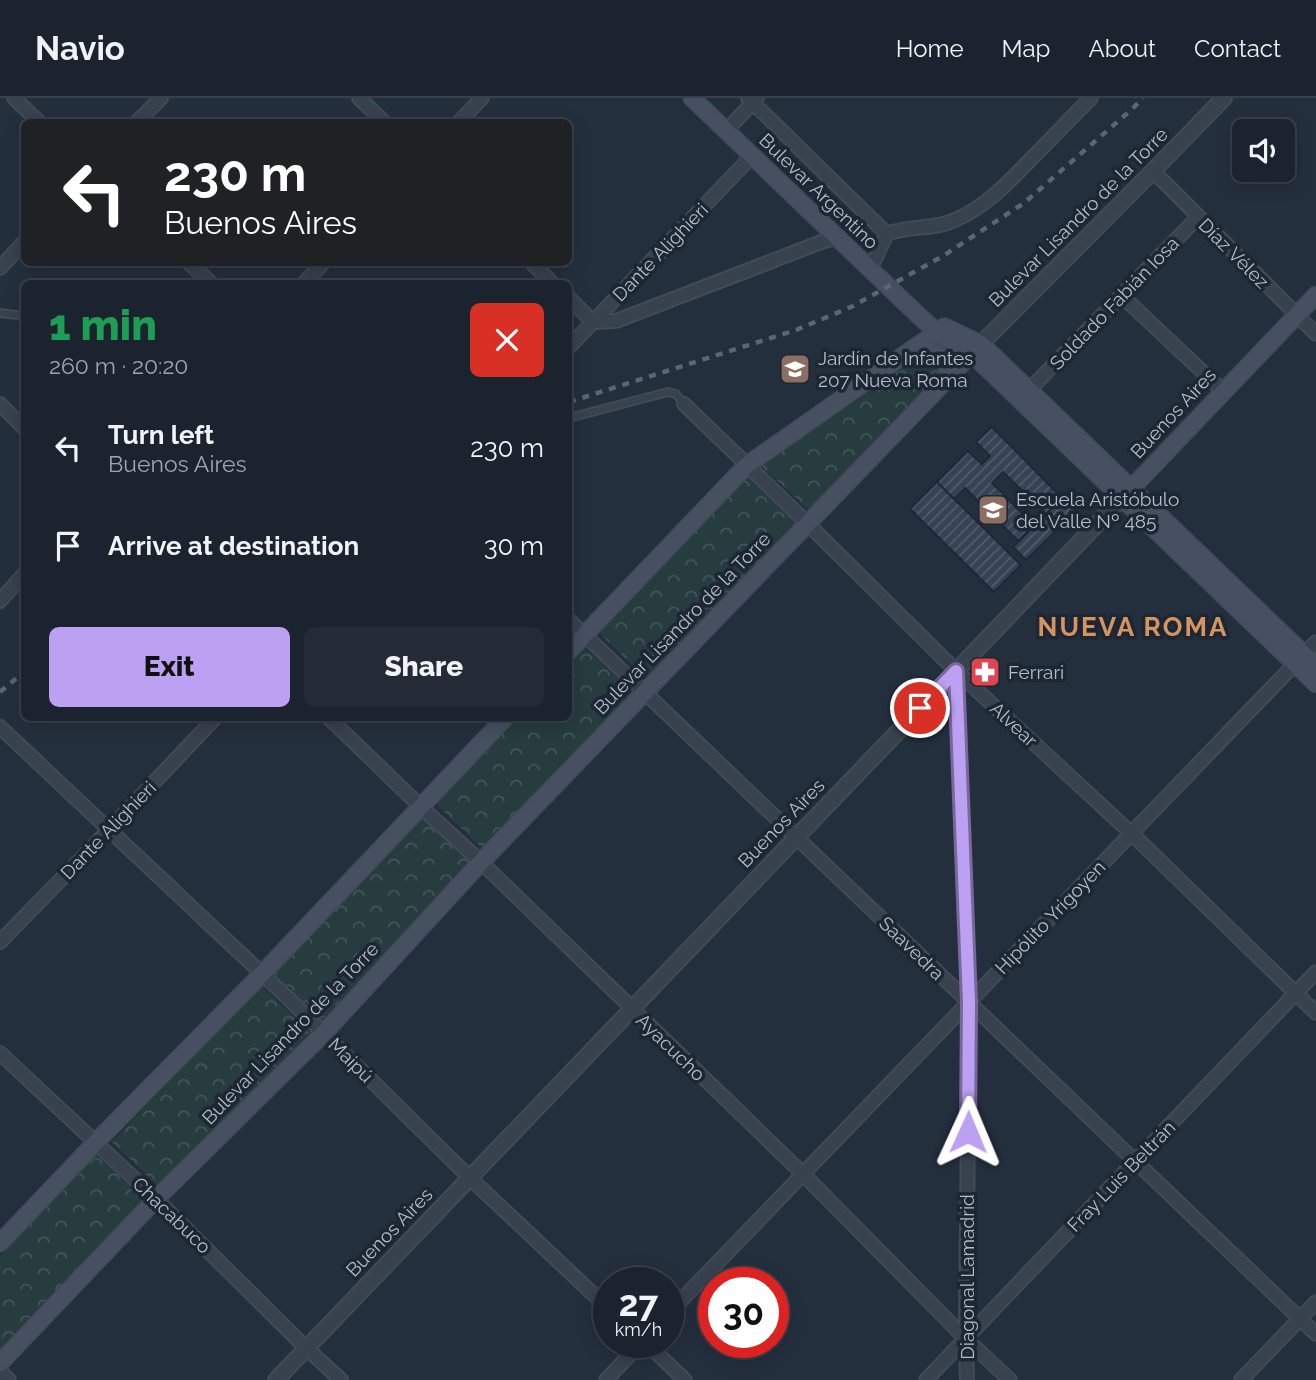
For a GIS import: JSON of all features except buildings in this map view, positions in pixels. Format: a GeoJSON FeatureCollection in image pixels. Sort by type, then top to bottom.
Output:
{"type":"FeatureCollection","features":[{"type":"Feature","properties":{"kind":"main road","name":"Bulevar Argentino"},"geometry":{"type":"LineString","coordinates":[[692,98],[918,315],[976,349],[1030,389],[1126,493]]}},
{"type":"Feature","properties":{"kind":"main road","name":"Buenos Aires"},"geometry":{"type":"LineString","coordinates":[[1126,493],[1308,306]]}},
{"type":"Feature","properties":{"kind":"main road"},"geometry":{"type":"LineString","coordinates":[[572,648],[747,465],[941,330]]}},
{"type":"Feature","properties":{"kind":"main road"},"geometry":{"type":"LineString","coordinates":[[912,350],[927,349],[941,356],[950,377]]}},
{"type":"Feature","properties":{"kind":"main road","name":"Bulevar Argentino"},"geometry":{"type":"LineString","coordinates":[[976,349],[1299,659],[1316,684]]}},
{"type":"Feature","properties":{"kind":"main road","name":"Bulevar Lisandro de la Torre"},"geometry":{"type":"LineString","coordinates":[[0,1363],[156,1199],[324,1033],[481,862],[976,349]]}},
{"type":"Feature","properties":{"kind":"main road","name":"Bulevar Argentino"},"geometry":{"type":"LineString","coordinates":[[1299,659],[1316,666]]}},
{"type":"Feature","properties":{"kind":"main road"},"geometry":{"type":"LineString","coordinates":[[0,1243],[262,974],[502,721]]}},
{"type":"Feature","properties":{"kind":"street"},"geometry":{"type":"LineString","coordinates":[[14,98],[36,119]]}},
{"type":"Feature","properties":{"kind":"street"},"geometry":{"type":"LineString","coordinates":[[140,119],[161,98]]}},
{"type":"Feature","properties":{"kind":"street"},"geometry":{"type":"LineString","coordinates":[[359,98],[381,119]]}},
{"type":"Feature","properties":{"kind":"street"},"geometry":{"type":"LineString","coordinates":[[462,119],[482,98]]}},
{"type":"Feature","properties":{"kind":"street"},"geometry":{"type":"LineString","coordinates":[[870,269],[887,233],[900,228],[952,222],[980,207],[1002,189],[1091,98]]}},
{"type":"Feature","properties":{"kind":"street","name":"Bulevar Lisandro de la Torre"},"geometry":{"type":"LineString","coordinates":[[976,349],[1224,98]]}},
{"type":"Feature","properties":{"kind":"street"},"geometry":{"type":"LineString","coordinates":[[726,131],[753,100],[887,233]]}},
{"type":"Feature","properties":{"kind":"street","name":"Dante Alighieri"},"geometry":{"type":"LineString","coordinates":[[572,344],[752,156]]}},
{"type":"Feature","properties":{"kind":"street","name":"Díaz Vélez"},"geometry":{"type":"LineString","coordinates":[[1153,171],[1198,217],[1308,306],[1316,334]]}},
{"type":"Feature","properties":{"kind":"street","name":"Soldado Fabián Iosa"},"geometry":{"type":"LineString","coordinates":[[1030,389],[1198,217]]}},
{"type":"Feature","properties":{"kind":"street"},"geometry":{"type":"LineString","coordinates":[[572,301],[593,321],[616,321],[838,238]]}},
{"type":"Feature","properties":{"kind":"street"},"geometry":{"type":"LineString","coordinates":[[0,268],[21,245]]}},
{"type":"Feature","properties":{"kind":"street"},"geometry":{"type":"LineString","coordinates":[[192,266],[208,280]]}},
{"type":"Feature","properties":{"kind":"street"},"geometry":{"type":"LineString","coordinates":[[307,280],[320,266]]}},
{"type":"Feature","properties":{"kind":"street"},"geometry":{"type":"LineString","coordinates":[[535,266],[549,280]]}},
{"type":"Feature","properties":{"kind":"street"},"geometry":{"type":"LineString","coordinates":[[1122,296],[1223,391]]}},
{"type":"Feature","properties":{"kind":"street"},"geometry":{"type":"LineString","coordinates":[[0,404],[21,425]]}},
{"type":"Feature","properties":{"kind":"street","name":"Alvear"},"geometry":{"type":"LineString","coordinates":[[684,404],[956,671],[1131,833],[1316,1013]]}},
{"type":"Feature","properties":{"kind":"street","name":"Buenos Aires"},"geometry":{"type":"LineString","coordinates":[[276,1380],[1126,493]]}},
{"type":"Feature","properties":{"kind":"street"},"geometry":{"type":"LineString","coordinates":[[0,601],[21,577]]}},
{"type":"Feature","properties":{"kind":"street","name":"Saavedra"},"geometry":{"type":"LineString","coordinates":[[572,623],[1316,1334]]}},
{"type":"Feature","properties":{"kind":"street","name":"Hipólito Yrigoyen"},"geometry":{"type":"LineString","coordinates":[[684,1297],[1316,642]]}},
{"type":"Feature","properties":{"kind":"street","name":"Diagonal Lamadrid"},"geometry":{"type":"LineString","coordinates":[[956,671],[969,1002],[967,1380]]}},
{"type":"Feature","properties":{"kind":"street","name":"Dante Alighieri"},"geometry":{"type":"LineString","coordinates":[[0,943],[212,721]]}},
{"type":"Feature","properties":{"kind":"street","name":"Ayacucho"},"geometry":{"type":"LineString","coordinates":[[331,721],[803,1174],[1010,1380]]}},
{"type":"Feature","properties":{"kind":"street","name":"Maipú"},"geometry":{"type":"LineString","coordinates":[[0,727],[324,1033],[470,1178],[593,1293]]}},
{"type":"Feature","properties":{"kind":"street","name":"Fray Luis Beltrán"},"geometry":{"type":"LineString","coordinates":[[926,1380],[1316,972]]}},
{"type":"Feature","properties":{"kind":"street","name":"Chacabuco"},"geometry":{"type":"LineString","coordinates":[[0,1052],[156,1199],[306,1349],[341,1380]]}},
{"type":"Feature","properties":{"kind":"street"},"geometry":{"type":"LineString","coordinates":[[1241,1380],[1316,1302]]}},
{"type":"Feature","properties":{"kind":"street"},"geometry":{"type":"LineString","coordinates":[[606,1380],[627,1358]]}},
{"type":"Feature","properties":{"kind":"street"},"geometry":{"type":"LineString","coordinates":[[661,1358],[685,1380]]}},
{"type":"Feature","properties":{"kind":"street"},"geometry":{"type":"LineString","coordinates":[[0,1371],[9,1380]]}},
{"type":"Feature","properties":{"kind":"lane"},"geometry":{"type":"LineString","coordinates":[[0,313],[21,316]]}},
{"type":"Feature","properties":{"kind":"lane"},"geometry":{"type":"LineString","coordinates":[[572,417],[668,392],[677,394],[684,404]]}},
{"type":"Feature","properties":{"kind":"green space"},"geometry":{"type":"Polygon","coordinates":[[[921,356],[937,359],[943,371],[809,510],[761,466],[921,356]]]}},
{"type":"Feature","properties":{"kind":"green space"},"geometry":{"type":"Polygon","coordinates":[[[748,476],[797,523],[648,680],[599,633],[748,476]]]}},
{"type":"Feature","properties":{"kind":"green space"},"geometry":{"type":"Polygon","coordinates":[[[584,647],[633,693],[484,850],[435,803],[514,721],[572,721],[572,660],[584,647]]]}},
{"type":"Feature","properties":{"kind":"green space"},"geometry":{"type":"Polygon","coordinates":[[[422,817],[471,863],[322,1020],[273,973],[422,817]]]}},
{"type":"Feature","properties":{"kind":"green space"},"geometry":{"type":"Polygon","coordinates":[[[261,986],[310,1032],[161,1189],[112,1142],[261,986]]]}},
{"type":"Feature","properties":{"kind":"green space"},"geometry":{"type":"Polygon","coordinates":[[[99,1153],[148,1200],[0,1355],[0,1257],[99,1153]]]}},
{"type":"Feature","properties":{"kind":"railway"},"geometry":{"type":"LineString","coordinates":[[572,401],[796,330],[851,307],[943,256],[1024,203],[1143,98]]}},
{"type":"Feature","properties":{"kind":"railway"},"geometry":{"type":"LineString","coordinates":[[0,692],[21,674]]}},
{"type":"Feature","properties":{"kind":"place","name":"Jardín de Infantes 207 Nueva Roma"},"geometry":{"type":"Point","coordinates":[795,369]}},
{"type":"Feature","properties":{"kind":"place","name":"Escuela Aristóbulo del Valle Nº 485"},"geometry":{"type":"Point","coordinates":[993,510]}},
{"type":"Feature","properties":{"kind":"place","name":"Ferrari"},"geometry":{"type":"Point","coordinates":[985,672]}},
{"type":"Feature","properties":{"kind":"district","name":"NUEVA ROMA"},"geometry":{"type":"Point","coordinates":[1133,627]}},
{"type":"Feature","properties":{"kind":"route"},"geometry":{"type":"LineString","coordinates":[[920,708],[956,671],[969,1002],[968,1132]]}}]}
